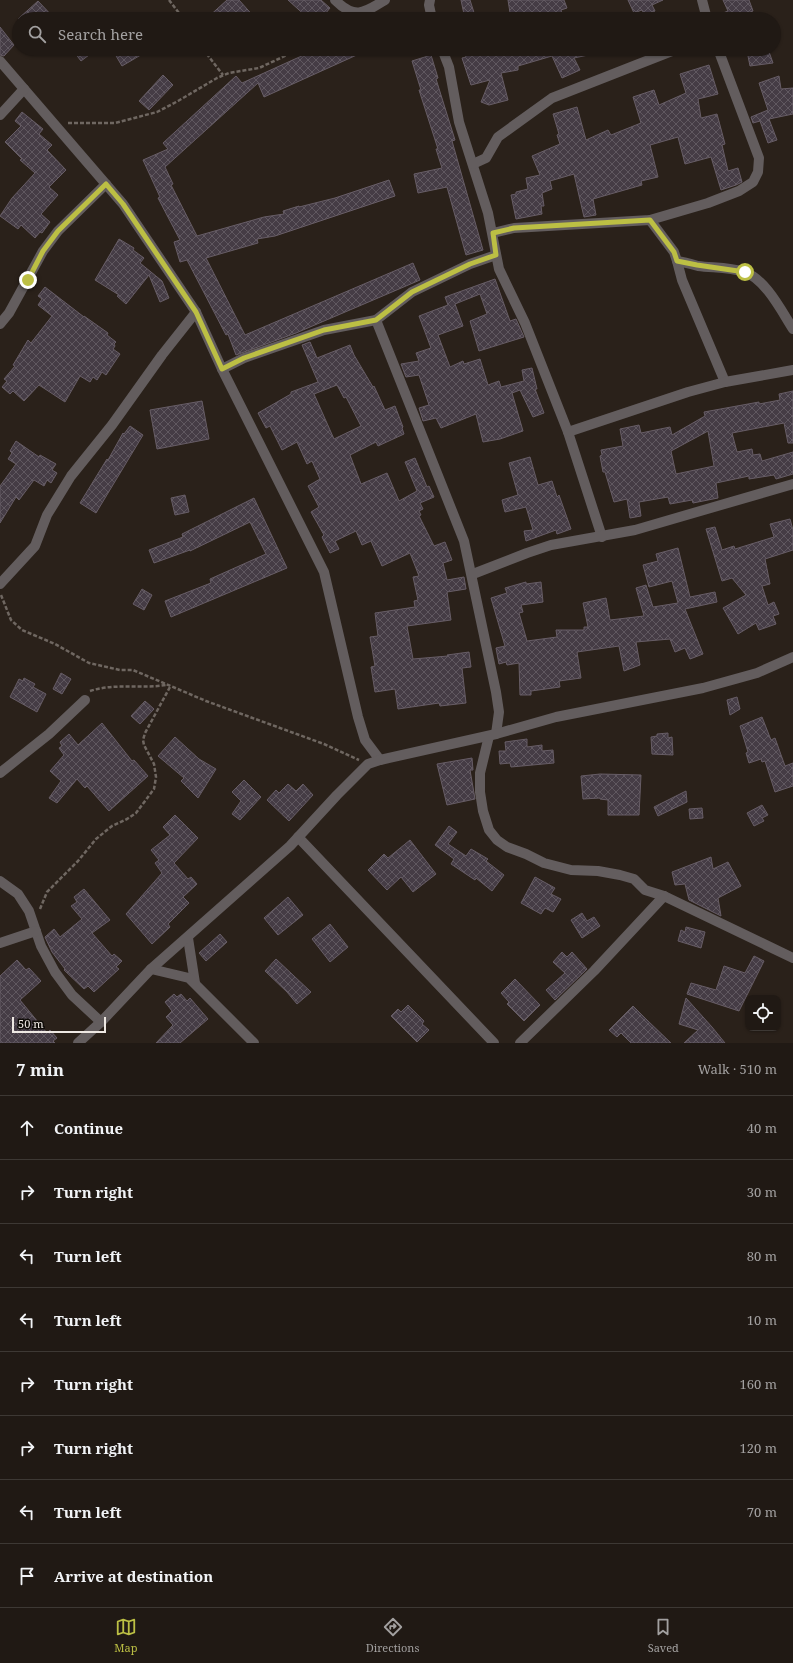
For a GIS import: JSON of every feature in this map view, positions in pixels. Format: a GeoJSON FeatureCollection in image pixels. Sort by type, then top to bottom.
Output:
{"type":"FeatureCollection","features":[{"type":"Feature","properties":{"kind":"street"},"geometry":{"type":"LineString","coordinates":[[335,0],[344,10],[353,12]]}},
{"type":"Feature","properties":{"kind":"street"},"geometry":{"type":"LineString","coordinates":[[361,12],[369,10],[385,0]]}},
{"type":"Feature","properties":{"kind":"street"},"geometry":{"type":"LineString","coordinates":[[430,0],[429,5],[430,12]]}},
{"type":"Feature","properties":{"kind":"street"},"geometry":{"type":"LineString","coordinates":[[702,0],[705,12]]}},
{"type":"Feature","properties":{"kind":"street"},"geometry":{"type":"LineString","coordinates":[[444,56],[459,122],[493,233],[499,269],[525,323],[568,432],[602,537]]}},
{"type":"Feature","properties":{"kind":"street"},"geometry":{"type":"LineString","coordinates":[[473,164],[486,158],[498,137],[552,98],[659,56]]}},
{"type":"Feature","properties":{"kind":"street"},"geometry":{"type":"LineString","coordinates":[[493,233],[522,228],[650,220],[739,191],[753,182],[758,172],[759,158],[721,56]]}},
{"type":"Feature","properties":{"kind":"street"},"geometry":{"type":"LineString","coordinates":[[0,61],[123,204],[196,312],[222,369],[324,572],[365,740],[380,760]]}},
{"type":"Feature","properties":{"kind":"street"},"geometry":{"type":"LineString","coordinates":[[0,115],[24,89]]}},
{"type":"Feature","properties":{"kind":"street"},"geometry":{"type":"LineString","coordinates":[[0,324],[9,313],[43,251],[58,231],[106,184]]}},
{"type":"Feature","properties":{"kind":"street"},"geometry":{"type":"LineString","coordinates":[[650,220],[674,252],[682,280],[725,382]]}},
{"type":"Feature","properties":{"kind":"street"},"geometry":{"type":"LineString","coordinates":[[222,369],[244,358],[324,330],[376,320],[412,292],[470,264],[496,255]]}},
{"type":"Feature","properties":{"kind":"street"},"geometry":{"type":"LineString","coordinates":[[677,261],[745,272],[753,276],[763,285],[793,330]]}},
{"type":"Feature","properties":{"kind":"street"},"geometry":{"type":"LineString","coordinates":[[0,584],[34,546],[47,516],[71,476],[112,425],[162,355],[196,312]]}},
{"type":"Feature","properties":{"kind":"street"},"geometry":{"type":"LineString","coordinates":[[376,320],[464,541],[473,574],[481,626],[499,712],[480,773],[480,792],[483,811],[489,830],[497,840],[507,847],[544,863],[571,870],[598,871],[634,879],[645,890],[664,896],[793,958]]}},
{"type":"Feature","properties":{"kind":"street"},"geometry":{"type":"LineString","coordinates":[[568,432],[688,392],[725,382],[793,370]]}},
{"type":"Feature","properties":{"kind":"street"},"geometry":{"type":"LineString","coordinates":[[473,574],[551,545],[635,530],[793,484]]}},
{"type":"Feature","properties":{"kind":"street"},"geometry":{"type":"LineString","coordinates":[[78,1043],[101,1022],[151,969],[188,938],[290,846],[368,764],[492,735],[556,717],[703,688],[757,673],[793,657]]}},
{"type":"Feature","properties":{"kind":"street"},"geometry":{"type":"LineString","coordinates":[[0,773],[49,734],[85,700]]}},
{"type":"Feature","properties":{"kind":"street"},"geometry":{"type":"LineString","coordinates":[[298,837],[494,1043]]}},
{"type":"Feature","properties":{"kind":"street"},"geometry":{"type":"LineString","coordinates":[[0,881],[18,894],[29,911],[41,946],[54,972],[72,995],[101,1022]]}},
{"type":"Feature","properties":{"kind":"street"},"geometry":{"type":"LineString","coordinates":[[520,1043],[594,970],[664,896]]}},
{"type":"Feature","properties":{"kind":"street"},"geometry":{"type":"LineString","coordinates":[[0,943],[35,927]]}},
{"type":"Feature","properties":{"kind":"street"},"geometry":{"type":"LineString","coordinates":[[188,938],[195,983]]}},
{"type":"Feature","properties":{"kind":"street"},"geometry":{"type":"LineString","coordinates":[[151,969],[189,978],[254,1043]]}},
{"type":"Feature","properties":{"kind":"path"},"geometry":{"type":"LineString","coordinates":[[169,0],[178,12]]}},
{"type":"Feature","properties":{"kind":"path"},"geometry":{"type":"LineString","coordinates":[[209,56],[224,75]]}},
{"type":"Feature","properties":{"kind":"path"},"geometry":{"type":"LineString","coordinates":[[52,121],[80,124],[115,123],[127,121],[157,112],[224,75],[258,68],[285,56]]}},
{"type":"Feature","properties":{"kind":"path"},"geometry":{"type":"LineString","coordinates":[[0,592],[11,620],[22,630],[55,644],[89,663],[120,670],[133,670],[206,701],[324,744],[368,764]]}},
{"type":"Feature","properties":{"kind":"path"},"geometry":{"type":"LineString","coordinates":[[85,700],[90,691],[104,687],[149,688],[168,686]]}},
{"type":"Feature","properties":{"kind":"path"},"geometry":{"type":"LineString","coordinates":[[35,927],[47,892],[105,831],[136,813],[154,789],[156,777],[154,764],[143,740],[168,686]]}},
{"type":"Feature","properties":{"kind":"building"},"geometry":{"type":"Polygon","coordinates":[[[227,0],[239,0],[250,12],[214,12],[227,0]]]}},
{"type":"Feature","properties":{"kind":"building"},"geometry":{"type":"Polygon","coordinates":[[[288,0],[321,0],[330,8],[327,12],[301,12],[288,0]]]}},
{"type":"Feature","properties":{"kind":"building"},"geometry":{"type":"Polygon","coordinates":[[[461,0],[470,0],[474,12],[464,12],[461,0]]]}},
{"type":"Feature","properties":{"kind":"building"},"geometry":{"type":"Polygon","coordinates":[[[508,0],[564,0],[567,8],[561,10],[561,12],[510,12],[508,0]]]}},
{"type":"Feature","properties":{"kind":"building"},"geometry":{"type":"Polygon","coordinates":[[[628,0],[663,0],[652,5],[655,11],[653,12],[643,12],[642,10],[634,12],[628,0]]]}},
{"type":"Feature","properties":{"kind":"building"},"geometry":{"type":"Polygon","coordinates":[[[723,0],[749,0],[753,11],[726,12],[728,11],[723,0]]]}},
{"type":"Feature","properties":{"kind":"building"},"geometry":{"type":"Polygon","coordinates":[[[38,1],[48,12],[26,12],[38,1]]]}},
{"type":"Feature","properties":{"kind":"building"},"geometry":{"type":"Polygon","coordinates":[[[0,27],[12,42],[12,47],[4,56],[0,55],[0,27]]]}},
{"type":"Feature","properties":{"kind":"building"},"geometry":{"type":"Polygon","coordinates":[[[77,56],[88,56],[81,61],[77,56]]]}},
{"type":"Feature","properties":{"kind":"building"},"geometry":{"type":"Polygon","coordinates":[[[116,56],[139,56],[122,66],[116,56]]]}},
{"type":"Feature","properties":{"kind":"building"},"geometry":{"type":"Polygon","coordinates":[[[302,56],[355,56],[264,97],[258,83],[165,167],[173,184],[171,185],[197,236],[264,217],[284,214],[283,211],[335,198],[389,180],[395,196],[275,236],[257,239],[258,243],[206,258],[245,335],[413,263],[420,280],[296,333],[236,355],[228,334],[226,335],[187,260],[180,262],[174,242],[180,240],[158,198],[160,197],[143,160],[168,149],[163,143],[236,76],[242,83],[302,56]]]}},
{"type":"Feature","properties":{"kind":"building"},"geometry":{"type":"Polygon","coordinates":[[[431,56],[438,78],[436,79],[455,140],[452,141],[483,250],[466,255],[447,187],[418,193],[414,174],[442,168],[436,149],[438,149],[419,90],[421,90],[412,61],[431,56]]]}},
{"type":"Feature","properties":{"kind":"building"},"geometry":{"type":"Polygon","coordinates":[[[552,56],[518,66],[518,70],[501,73],[508,100],[489,105],[481,102],[490,80],[471,85],[462,58],[552,56]]]}},
{"type":"Feature","properties":{"kind":"building"},"geometry":{"type":"Polygon","coordinates":[[[552,56],[584,56],[574,58],[580,70],[562,78],[552,56]]]}},
{"type":"Feature","properties":{"kind":"building"},"geometry":{"type":"Polygon","coordinates":[[[748,56],[770,56],[773,63],[750,66],[748,56]]]}},
{"type":"Feature","properties":{"kind":"building"},"geometry":{"type":"Polygon","coordinates":[[[709,65],[718,94],[698,99],[701,118],[717,114],[725,144],[722,145],[728,171],[738,168],[742,182],[721,190],[711,157],[685,164],[678,137],[650,145],[658,177],[641,181],[642,185],[593,199],[596,215],[584,217],[574,174],[550,181],[552,189],[542,193],[544,206],[541,206],[542,214],[516,219],[511,195],[528,189],[526,178],[540,175],[532,156],[560,144],[557,135],[559,134],[553,114],[577,107],[586,140],[608,130],[611,135],[641,123],[633,97],[654,90],[659,105],[686,93],[680,74],[709,65]]]}},
{"type":"Feature","properties":{"kind":"building"},"geometry":{"type":"Polygon","coordinates":[[[163,75],[173,85],[149,110],[139,101],[163,75]]]}},
{"type":"Feature","properties":{"kind":"building"},"geometry":{"type":"Polygon","coordinates":[[[779,76],[781,89],[793,88],[793,114],[769,119],[777,140],[768,143],[760,121],[753,123],[751,117],[768,110],[759,83],[779,76]]]}},
{"type":"Feature","properties":{"kind":"building"},"geometry":{"type":"Polygon","coordinates":[[[22,112],[43,129],[39,134],[52,145],[47,150],[66,170],[49,187],[58,195],[41,214],[50,222],[42,233],[40,232],[35,238],[21,225],[18,229],[0,216],[12,198],[35,173],[20,160],[22,159],[5,142],[21,126],[15,121],[22,112]]]}},
{"type":"Feature","properties":{"kind":"building"},"geometry":{"type":"Polygon","coordinates":[[[119,239],[134,248],[133,250],[144,258],[140,263],[162,281],[169,298],[160,302],[149,275],[126,304],[117,296],[119,295],[95,280],[119,239]]]}},
{"type":"Feature","properties":{"kind":"building"},"geometry":{"type":"Polygon","coordinates":[[[495,279],[510,321],[516,319],[524,337],[479,351],[470,321],[487,314],[480,294],[455,304],[463,326],[438,335],[450,367],[463,361],[464,364],[480,359],[488,385],[499,381],[501,387],[524,381],[522,370],[532,368],[537,389],[535,389],[544,413],[533,417],[520,390],[512,393],[523,431],[500,439],[483,442],[476,414],[441,428],[436,418],[423,421],[419,408],[429,405],[419,375],[406,377],[401,364],[419,361],[416,353],[431,348],[419,316],[448,305],[445,297],[495,279]]]}},
{"type":"Feature","properties":{"kind":"building"},"geometry":{"type":"Polygon","coordinates":[[[45,287],[84,317],[108,333],[107,335],[116,342],[113,349],[120,354],[106,375],[102,372],[97,380],[93,377],[90,382],[80,376],[65,402],[39,385],[24,401],[13,391],[10,394],[2,387],[7,381],[4,379],[15,366],[13,365],[28,340],[31,343],[52,316],[38,305],[42,299],[38,296],[45,287]]]}},
{"type":"Feature","properties":{"kind":"building"},"geometry":{"type":"Polygon","coordinates":[[[310,342],[317,358],[350,345],[354,355],[373,387],[374,386],[385,410],[395,406],[404,434],[378,446],[376,442],[350,455],[361,484],[387,473],[399,501],[417,491],[405,462],[415,458],[427,487],[429,486],[434,497],[420,503],[423,509],[419,511],[421,515],[419,516],[434,546],[445,542],[452,560],[443,563],[447,580],[464,577],[466,589],[447,592],[451,620],[407,626],[413,659],[448,656],[447,655],[469,652],[471,667],[462,668],[466,703],[440,706],[439,703],[398,709],[395,689],[375,692],[371,667],[375,666],[370,637],[378,636],[375,613],[415,607],[414,601],[418,600],[413,577],[419,576],[410,553],[382,566],[371,541],[362,545],[356,531],[335,541],[339,549],[330,553],[322,537],[324,535],[311,512],[319,507],[308,486],[320,479],[312,461],[307,464],[297,442],[282,450],[270,426],[266,428],[258,413],[291,394],[291,392],[318,382],[302,345],[310,342]],[[337,385],[314,394],[334,439],[361,426],[346,397],[344,398],[337,385]]]}},
{"type":"Feature","properties":{"kind":"building"},"geometry":{"type":"Polygon","coordinates":[[[793,391],[793,443],[788,443],[784,423],[732,433],[737,452],[752,449],[753,455],[760,454],[762,461],[793,452],[793,474],[776,479],[774,475],[749,479],[749,476],[716,483],[718,498],[693,503],[692,500],[670,504],[668,497],[639,502],[641,516],[630,518],[627,499],[614,502],[605,472],[603,472],[600,456],[602,455],[601,450],[623,446],[620,429],[639,425],[641,433],[670,427],[672,435],[705,416],[704,412],[759,402],[759,404],[780,400],[779,394],[793,391]],[[708,431],[671,451],[676,474],[714,466],[708,431]]]}},
{"type":"Feature","properties":{"kind":"building"},"geometry":{"type":"Polygon","coordinates":[[[202,401],[209,439],[157,449],[150,410],[202,401]]]}},
{"type":"Feature","properties":{"kind":"building"},"geometry":{"type":"Polygon","coordinates":[[[130,426],[143,435],[96,513],[80,503],[107,459],[108,460],[123,433],[124,434],[130,426]]]}},
{"type":"Feature","properties":{"kind":"building"},"geometry":{"type":"Polygon","coordinates":[[[16,441],[39,457],[40,455],[56,464],[52,470],[57,473],[51,483],[47,480],[44,486],[34,480],[19,500],[16,497],[0,523],[0,486],[16,464],[8,459],[12,453],[10,451],[16,441]]]}},
{"type":"Feature","properties":{"kind":"building"},"geometry":{"type":"Polygon","coordinates":[[[530,457],[538,485],[552,481],[557,497],[559,495],[571,529],[557,534],[556,530],[526,541],[524,531],[533,530],[526,507],[505,512],[502,500],[518,495],[509,463],[530,457]]]}},
{"type":"Feature","properties":{"kind":"building"},"geometry":{"type":"Polygon","coordinates":[[[185,495],[189,512],[175,515],[171,498],[185,495]]]}},
{"type":"Feature","properties":{"kind":"building"},"geometry":{"type":"Polygon","coordinates":[[[254,498],[287,568],[171,617],[165,601],[211,583],[210,579],[266,554],[250,522],[190,551],[154,563],[149,550],[183,537],[182,534],[254,498]]]}},
{"type":"Feature","properties":{"kind":"building"},"geometry":{"type":"Polygon","coordinates":[[[790,519],[793,530],[793,550],[765,559],[770,584],[762,586],[768,605],[774,602],[779,614],[773,616],[776,624],[759,630],[756,623],[738,634],[723,608],[746,595],[732,578],[722,581],[706,529],[715,527],[722,550],[734,546],[735,549],[774,537],[770,524],[790,519]]]}},
{"type":"Feature","properties":{"kind":"building"},"geometry":{"type":"Polygon","coordinates":[[[678,548],[690,597],[715,592],[717,602],[685,609],[703,654],[690,659],[685,648],[675,652],[670,639],[636,642],[640,665],[624,671],[619,646],[577,652],[581,678],[559,681],[560,687],[531,691],[531,695],[520,695],[519,663],[507,665],[506,662],[499,664],[496,648],[505,646],[491,598],[507,593],[505,588],[526,582],[526,584],[541,582],[543,602],[521,605],[523,612],[519,613],[527,641],[557,637],[556,630],[584,630],[584,627],[588,627],[583,603],[606,598],[610,620],[644,616],[636,588],[646,585],[653,607],[678,603],[672,581],[649,587],[643,565],[658,561],[656,554],[678,548]]]}},
{"type":"Feature","properties":{"kind":"building"},"geometry":{"type":"Polygon","coordinates":[[[142,589],[152,595],[144,610],[133,604],[142,589]]]}},
{"type":"Feature","properties":{"kind":"building"},"geometry":{"type":"Polygon","coordinates":[[[61,673],[71,679],[62,694],[53,689],[61,673]]]}},
{"type":"Feature","properties":{"kind":"building"},"geometry":{"type":"Polygon","coordinates":[[[24,678],[35,684],[33,687],[46,694],[37,712],[10,697],[19,679],[23,681],[24,678]]]}},
{"type":"Feature","properties":{"kind":"building"},"geometry":{"type":"Polygon","coordinates":[[[737,697],[740,709],[730,715],[727,700],[737,697]]]}},
{"type":"Feature","properties":{"kind":"building"},"geometry":{"type":"Polygon","coordinates":[[[145,701],[154,709],[140,724],[131,716],[145,701]]]}},
{"type":"Feature","properties":{"kind":"building"},"geometry":{"type":"Polygon","coordinates":[[[762,717],[771,740],[775,738],[785,766],[793,763],[793,786],[775,792],[765,761],[762,762],[761,759],[749,763],[746,753],[748,752],[740,726],[762,717]]]}},
{"type":"Feature","properties":{"kind":"building"},"geometry":{"type":"Polygon","coordinates":[[[102,723],[132,761],[134,760],[148,776],[109,811],[87,786],[85,788],[77,779],[57,803],[49,798],[61,781],[50,771],[64,755],[59,748],[62,746],[60,742],[69,734],[78,745],[102,723]]]}},
{"type":"Feature","properties":{"kind":"building"},"geometry":{"type":"Polygon","coordinates":[[[668,733],[668,738],[672,737],[673,755],[652,754],[651,737],[657,736],[657,734],[668,733]]]}},
{"type":"Feature","properties":{"kind":"building"},"geometry":{"type":"Polygon","coordinates":[[[175,737],[199,759],[216,769],[198,798],[181,781],[184,778],[158,756],[175,737]]]}},
{"type":"Feature","properties":{"kind":"building"},"geometry":{"type":"Polygon","coordinates":[[[527,739],[527,747],[542,745],[542,751],[553,750],[554,763],[511,767],[510,763],[500,764],[499,751],[506,751],[505,742],[527,739]]]}},
{"type":"Feature","properties":{"kind":"building"},"geometry":{"type":"Polygon","coordinates":[[[472,758],[473,770],[470,770],[475,799],[447,805],[437,764],[472,758]]]}},
{"type":"Feature","properties":{"kind":"building"},"geometry":{"type":"Polygon","coordinates":[[[600,774],[641,775],[639,815],[608,815],[608,800],[600,798],[583,799],[581,776],[600,774]]]}},
{"type":"Feature","properties":{"kind":"building"},"geometry":{"type":"Polygon","coordinates":[[[244,780],[261,797],[240,820],[232,814],[241,801],[232,792],[244,780]]]}},
{"type":"Feature","properties":{"kind":"building"},"geometry":{"type":"Polygon","coordinates":[[[288,784],[296,791],[303,784],[313,795],[289,821],[267,800],[276,790],[279,793],[288,784]]]}},
{"type":"Feature","properties":{"kind":"building"},"geometry":{"type":"Polygon","coordinates":[[[686,791],[687,802],[658,816],[654,807],[686,791]]]}},
{"type":"Feature","properties":{"kind":"building"},"geometry":{"type":"Polygon","coordinates":[[[762,805],[768,815],[762,818],[764,821],[754,826],[747,813],[762,805]]]}},
{"type":"Feature","properties":{"kind":"building"},"geometry":{"type":"Polygon","coordinates":[[[702,808],[703,818],[690,819],[689,809],[702,808]]]}},
{"type":"Feature","properties":{"kind":"building"},"geometry":{"type":"Polygon","coordinates":[[[175,815],[198,838],[174,863],[188,879],[191,877],[197,884],[183,897],[189,903],[168,924],[170,927],[152,944],[126,914],[162,873],[155,863],[159,860],[151,850],[170,835],[163,827],[175,815]]]}},
{"type":"Feature","properties":{"kind":"building"},"geometry":{"type":"Polygon","coordinates":[[[449,826],[457,832],[448,844],[466,856],[471,849],[488,859],[486,861],[504,875],[492,891],[476,878],[475,880],[451,864],[454,859],[435,845],[449,826]]]}},
{"type":"Feature","properties":{"kind":"building"},"geometry":{"type":"Polygon","coordinates":[[[410,840],[436,874],[413,892],[401,877],[387,890],[368,870],[384,854],[388,858],[410,840]]]}},
{"type":"Feature","properties":{"kind":"building"},"geometry":{"type":"Polygon","coordinates":[[[711,857],[713,869],[728,862],[741,886],[718,898],[721,916],[689,900],[685,884],[675,885],[672,872],[711,857]]]}},
{"type":"Feature","properties":{"kind":"building"},"geometry":{"type":"Polygon","coordinates":[[[535,877],[555,888],[551,894],[561,899],[553,912],[545,908],[541,914],[521,903],[535,877]]]}},
{"type":"Feature","properties":{"kind":"building"},"geometry":{"type":"Polygon","coordinates":[[[84,889],[110,920],[92,933],[112,956],[114,954],[122,961],[116,967],[119,969],[94,992],[88,986],[84,989],[64,970],[65,969],[52,952],[45,937],[54,929],[60,937],[82,919],[71,906],[77,902],[74,897],[84,889]]]}},
{"type":"Feature","properties":{"kind":"building"},"geometry":{"type":"Polygon","coordinates":[[[288,897],[303,915],[278,935],[264,918],[288,897]]]}},
{"type":"Feature","properties":{"kind":"building"},"geometry":{"type":"Polygon","coordinates":[[[582,913],[587,921],[594,917],[600,926],[582,938],[571,920],[582,913]]]}},
{"type":"Feature","properties":{"kind":"building"},"geometry":{"type":"Polygon","coordinates":[[[330,924],[348,947],[330,962],[312,939],[330,924]]]}},
{"type":"Feature","properties":{"kind":"building"},"geometry":{"type":"Polygon","coordinates":[[[686,927],[705,932],[701,948],[678,941],[681,930],[685,932],[686,927]]]}},
{"type":"Feature","properties":{"kind":"building"},"geometry":{"type":"Polygon","coordinates":[[[220,934],[227,942],[206,961],[199,953],[220,934]]]}},
{"type":"Feature","properties":{"kind":"building"},"geometry":{"type":"Polygon","coordinates":[[[562,952],[567,957],[572,952],[587,969],[555,1000],[546,990],[565,973],[553,962],[562,952]]]}},
{"type":"Feature","properties":{"kind":"building"},"geometry":{"type":"Polygon","coordinates":[[[754,956],[764,961],[747,995],[745,995],[745,999],[739,1011],[687,994],[691,983],[716,990],[724,966],[745,973],[754,956]]]}},
{"type":"Feature","properties":{"kind":"building"},"geometry":{"type":"Polygon","coordinates":[[[276,959],[311,992],[297,1004],[265,971],[276,959]]]}},
{"type":"Feature","properties":{"kind":"building"},"geometry":{"type":"Polygon","coordinates":[[[17,960],[26,970],[29,968],[41,981],[20,1000],[47,1033],[50,1030],[57,1038],[53,1041],[55,1043],[0,1043],[0,976],[17,960]]]}},
{"type":"Feature","properties":{"kind":"building"},"geometry":{"type":"Polygon","coordinates":[[[515,979],[540,1005],[524,1021],[507,1004],[509,1002],[501,993],[515,979]]]}},
{"type":"Feature","properties":{"kind":"building"},"geometry":{"type":"Polygon","coordinates":[[[174,994],[177,997],[181,994],[187,1001],[190,998],[208,1019],[180,1043],[156,1043],[173,1025],[166,1017],[172,1011],[165,1002],[174,994]]]}},
{"type":"Feature","properties":{"kind":"building"},"geometry":{"type":"Polygon","coordinates":[[[686,998],[725,1043],[684,1043],[698,1030],[679,1024],[686,998]]]}},
{"type":"Feature","properties":{"kind":"building"},"geometry":{"type":"Polygon","coordinates":[[[408,1005],[424,1021],[422,1024],[429,1030],[417,1042],[391,1016],[398,1009],[401,1012],[408,1005]]]}},
{"type":"Feature","properties":{"kind":"building"},"geometry":{"type":"Polygon","coordinates":[[[633,1006],[671,1043],[631,1043],[621,1033],[617,1037],[609,1030],[633,1006]]]}},
{"type":"Feature","properties":{"kind":"route"},"geometry":{"type":"LineString","coordinates":[[28,280],[43,251],[58,231],[106,184],[123,204],[196,312],[222,369],[244,358],[324,330],[376,320],[412,292],[470,264],[496,255],[493,233],[514,228],[650,220],[674,252],[677,261],[745,272]]}}]}
